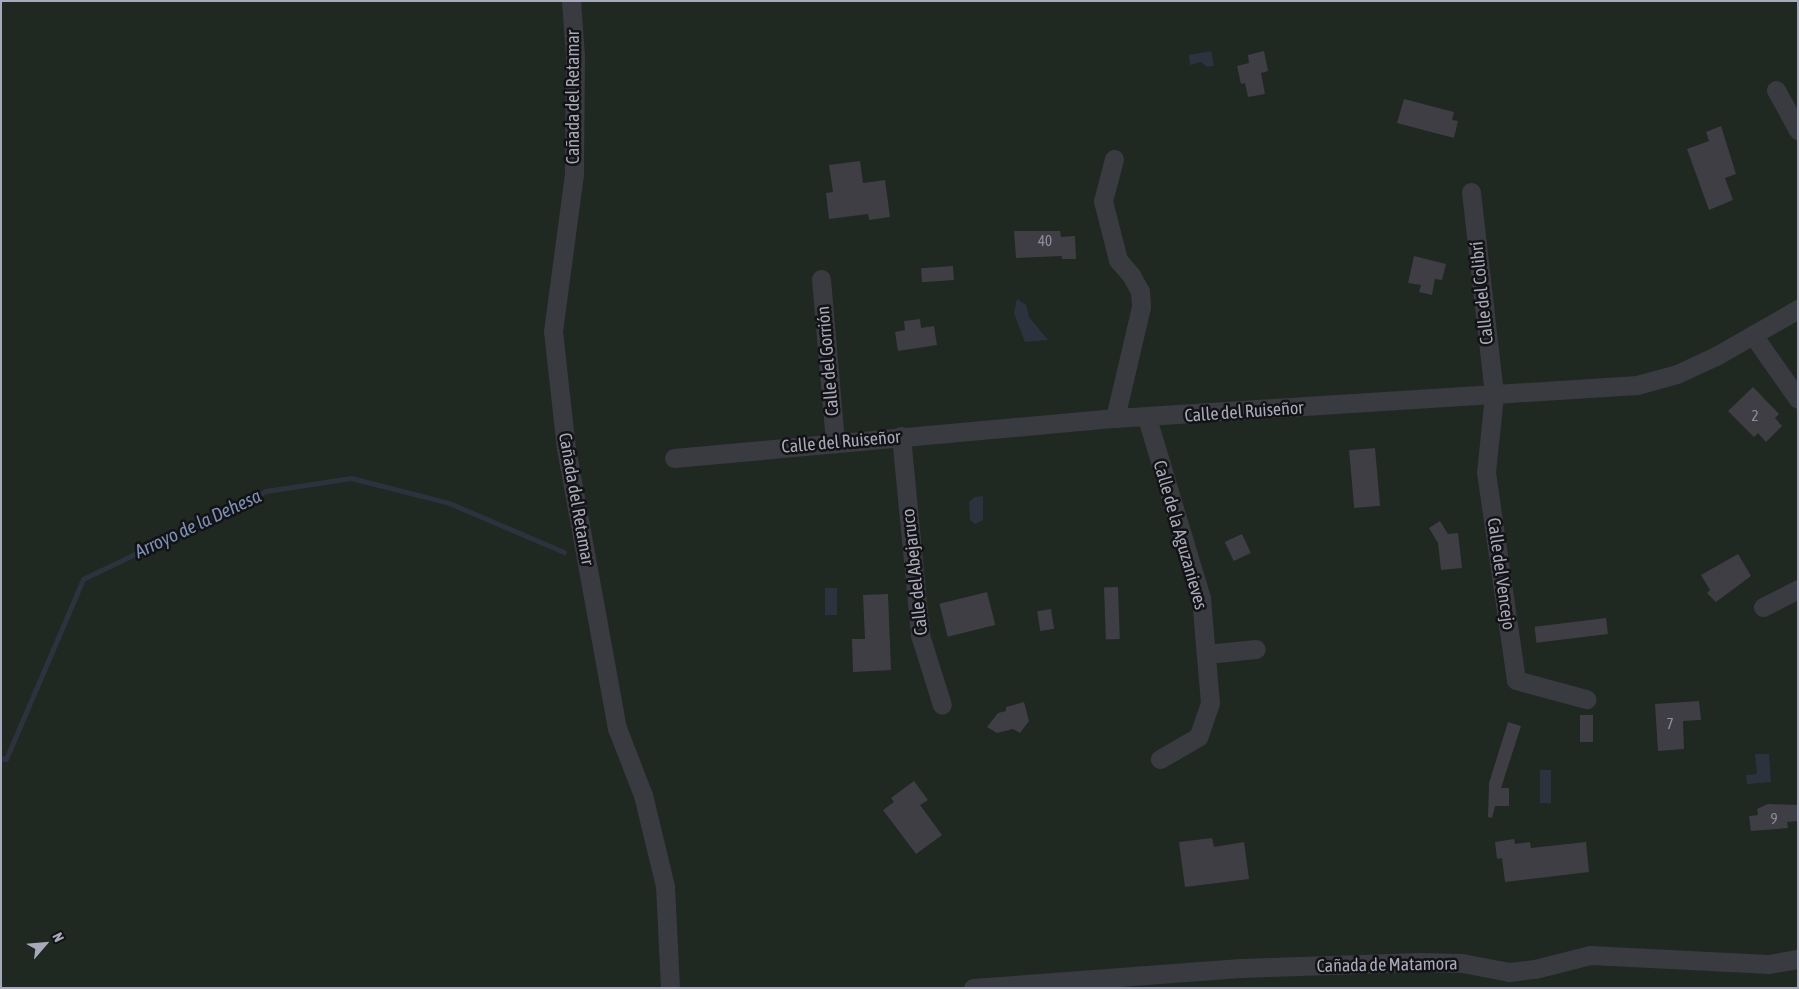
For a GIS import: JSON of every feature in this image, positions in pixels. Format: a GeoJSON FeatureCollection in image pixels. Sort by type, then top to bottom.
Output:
{"type":"FeatureCollection","features":[{"type":"Feature","properties":{"kind":"street","name":"Cañada del Retamar"},"geometry":{"type":"LineString","coordinates":[[571,1],[575,56],[574,174],[553,331],[566,448],[617,728],[643,795],[665,886],[670,988]]}},
{"type":"Feature","properties":{"kind":"street"},"geometry":{"type":"LineString","coordinates":[[1776,90],[1798,130]]}},
{"type":"Feature","properties":{"kind":"street"},"geometry":{"type":"LineString","coordinates":[[1114,159],[1103,202],[1118,260],[1132,275],[1140,291],[1141,307],[1115,418]]}},
{"type":"Feature","properties":{"kind":"street","name":"Calle del Colibrí"},"geometry":{"type":"LineString","coordinates":[[1471,192],[1494,395]]}},
{"type":"Feature","properties":{"kind":"street","name":"Calle del Gorrión"},"geometry":{"type":"LineString","coordinates":[[821,279],[836,443]]}},
{"type":"Feature","properties":{"kind":"street","name":"Calle del Ruiseñor"},"geometry":{"type":"LineString","coordinates":[[674,458],[1115,418],[1147,418],[1637,385],[1677,374],[1753,335],[1798,309]]}},
{"type":"Feature","properties":{"kind":"street"},"geometry":{"type":"LineString","coordinates":[[1753,335],[1798,398]]}},
{"type":"Feature","properties":{"kind":"street","name":"Calle del Vencejo"},"geometry":{"type":"LineString","coordinates":[[1494,395],[1486,472],[1516,680],[1586,699]]}},
{"type":"Feature","properties":{"kind":"street","name":"Calle de la Aguzanieves"},"geometry":{"type":"LineString","coordinates":[[1147,418],[1201,598],[1210,703],[1198,737],[1160,759]]}},
{"type":"Feature","properties":{"kind":"street","name":"Calle del Abejaruco"},"geometry":{"type":"LineString","coordinates":[[901,436],[920,635],[942,705]]}},
{"type":"Feature","properties":{"kind":"street"},"geometry":{"type":"LineString","coordinates":[[1763,607],[1798,589]]}},
{"type":"Feature","properties":{"kind":"street"},"geometry":{"type":"LineString","coordinates":[[1207,654],[1256,649]]}},
{"type":"Feature","properties":{"kind":"street","name":"Cañada de Matamora"},"geometry":{"type":"LineString","coordinates":[[973,988],[1240,968],[1420,962],[1462,963],[1510,972],[1535,970],[1590,955],[1769,964],[1798,959]]}},
{"type":"Feature","properties":{"kind":"shaded area"},"geometry":{"type":"Polygon","coordinates":[[[1,1],[1798,1],[1798,988],[1,988],[1,1]]]}},
{"type":"Feature","properties":{"kind":"water"},"geometry":{"type":"Polygon","coordinates":[[[1211,51],[1214,66],[1207,67],[1201,62],[1190,65],[1189,55],[1211,51]]]}},
{"type":"Feature","properties":{"kind":"water"},"geometry":{"type":"Polygon","coordinates":[[[1017,299],[1026,305],[1029,317],[1048,340],[1025,342],[1014,313],[1017,299]]]}},
{"type":"Feature","properties":{"kind":"water"},"geometry":{"type":"Polygon","coordinates":[[[983,496],[983,520],[975,524],[970,520],[969,502],[975,497],[983,496]]]}},
{"type":"Feature","properties":{"kind":"water"},"geometry":{"type":"Polygon","coordinates":[[[825,588],[837,588],[837,615],[825,615],[825,588]]]}},
{"type":"Feature","properties":{"kind":"water"},"geometry":{"type":"Polygon","coordinates":[[[1755,754],[1769,754],[1771,782],[1747,784],[1746,775],[1757,774],[1755,754]]]}},
{"type":"Feature","properties":{"kind":"water"},"geometry":{"type":"Polygon","coordinates":[[[1540,770],[1551,770],[1551,803],[1540,803],[1540,770]]]}},
{"type":"Feature","properties":{"kind":"building"},"geometry":{"type":"Polygon","coordinates":[[[1264,51],[1268,71],[1261,73],[1265,94],[1248,97],[1245,83],[1241,84],[1237,66],[1249,63],[1248,55],[1264,51]]]}},
{"type":"Feature","properties":{"kind":"building"},"geometry":{"type":"Polygon","coordinates":[[[1404,99],[1454,112],[1452,120],[1458,121],[1454,138],[1397,123],[1404,99]]]}},
{"type":"Feature","properties":{"kind":"building"},"geometry":{"type":"Polygon","coordinates":[[[1721,126],[1736,174],[1725,178],[1733,200],[1709,210],[1687,149],[1709,141],[1706,132],[1721,126]]]}},
{"type":"Feature","properties":{"kind":"building"},"geometry":{"type":"Polygon","coordinates":[[[860,161],[863,183],[885,180],[890,217],[869,220],[868,214],[829,219],[826,193],[833,192],[829,165],[860,161]]]}},
{"type":"Feature","properties":{"kind":"building"},"geometry":{"type":"Polygon","coordinates":[[[1014,231],[1060,231],[1061,237],[1075,236],[1076,259],[1062,259],[1062,256],[1016,258],[1014,231]]]}},
{"type":"Feature","properties":{"kind":"building"},"geometry":{"type":"Polygon","coordinates":[[[1414,256],[1446,264],[1442,280],[1435,279],[1432,295],[1419,292],[1421,285],[1408,283],[1414,256]]]}},
{"type":"Feature","properties":{"kind":"building"},"geometry":{"type":"Polygon","coordinates":[[[953,266],[954,280],[922,282],[921,268],[953,266]]]}},
{"type":"Feature","properties":{"kind":"building"},"geometry":{"type":"Polygon","coordinates":[[[920,319],[921,328],[934,326],[937,345],[898,351],[895,332],[905,330],[904,321],[920,319]]]}},
{"type":"Feature","properties":{"kind":"building"},"geometry":{"type":"Polygon","coordinates":[[[1753,387],[1779,414],[1775,418],[1782,426],[1766,442],[1758,433],[1754,437],[1728,411],[1753,387]]]}},
{"type":"Feature","properties":{"kind":"building"},"geometry":{"type":"Polygon","coordinates":[[[1375,448],[1380,506],[1354,508],[1349,450],[1375,448]]]}},
{"type":"Feature","properties":{"kind":"building"},"geometry":{"type":"Polygon","coordinates":[[[1440,521],[1448,534],[1458,533],[1462,568],[1441,570],[1438,543],[1429,528],[1440,521]]]}},
{"type":"Feature","properties":{"kind":"building"},"geometry":{"type":"Polygon","coordinates":[[[1242,534],[1251,553],[1234,561],[1225,542],[1242,534]]]}},
{"type":"Feature","properties":{"kind":"building"},"geometry":{"type":"Polygon","coordinates":[[[1738,554],[1751,576],[1716,602],[1707,593],[1710,590],[1701,575],[1738,554]]]}},
{"type":"Feature","properties":{"kind":"building"},"geometry":{"type":"Polygon","coordinates":[[[1104,587],[1118,587],[1120,639],[1106,639],[1104,587]]]}},
{"type":"Feature","properties":{"kind":"building"},"geometry":{"type":"Polygon","coordinates":[[[987,592],[995,625],[948,637],[939,604],[987,592]]]}},
{"type":"Feature","properties":{"kind":"building"},"geometry":{"type":"Polygon","coordinates":[[[888,594],[891,670],[853,672],[852,639],[865,639],[863,595],[888,594]]]}},
{"type":"Feature","properties":{"kind":"building"},"geometry":{"type":"Polygon","coordinates":[[[1051,609],[1054,629],[1040,631],[1037,611],[1051,609]]]}},
{"type":"Feature","properties":{"kind":"building"},"geometry":{"type":"Polygon","coordinates":[[[1606,618],[1608,634],[1536,643],[1535,627],[1606,618]]]}},
{"type":"Feature","properties":{"kind":"building"},"geometry":{"type":"Polygon","coordinates":[[[1699,701],[1701,720],[1683,721],[1684,749],[1658,751],[1655,704],[1699,701]]]}},
{"type":"Feature","properties":{"kind":"building"},"geometry":{"type":"Polygon","coordinates":[[[1024,702],[1029,721],[1020,733],[1013,729],[997,733],[987,727],[998,713],[1006,711],[1006,707],[1024,702]]]}},
{"type":"Feature","properties":{"kind":"building"},"geometry":{"type":"Polygon","coordinates":[[[1580,715],[1593,715],[1593,742],[1580,742],[1580,715]]]}},
{"type":"Feature","properties":{"kind":"building"},"geometry":{"type":"Polygon","coordinates":[[[1508,722],[1521,726],[1501,788],[1509,788],[1509,806],[1495,806],[1492,818],[1488,817],[1489,783],[1508,722]]]}},
{"type":"Feature","properties":{"kind":"building"},"geometry":{"type":"Polygon","coordinates":[[[914,781],[928,800],[920,805],[942,835],[916,854],[883,810],[894,802],[891,798],[914,781]]]}},
{"type":"Feature","properties":{"kind":"building"},"geometry":{"type":"Polygon","coordinates":[[[1768,804],[1798,805],[1798,821],[1787,822],[1788,828],[1751,831],[1749,816],[1758,815],[1757,809],[1768,804]]]}},
{"type":"Feature","properties":{"kind":"building"},"geometry":{"type":"Polygon","coordinates":[[[1212,838],[1214,847],[1244,842],[1249,879],[1185,887],[1179,842],[1212,838]]]}},
{"type":"Feature","properties":{"kind":"building"},"geometry":{"type":"Polygon","coordinates":[[[1514,839],[1515,844],[1530,842],[1531,848],[1586,842],[1589,872],[1505,882],[1502,858],[1497,859],[1495,842],[1514,839]]]}},
{"type":"Feature","properties":{"kind":"waterway","name":"Arroyo de la Dehesa"},"geometry":{"type":"LineString","coordinates":[[1,758],[6,759],[83,579],[266,491],[351,478],[449,503],[564,552]]}}]}
